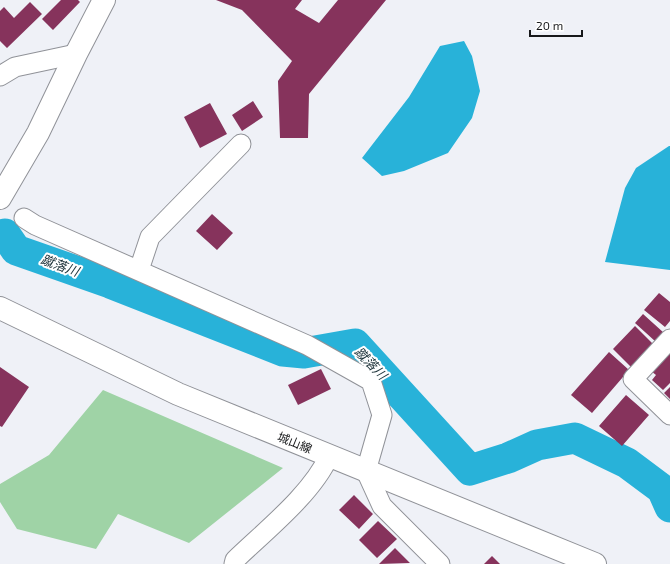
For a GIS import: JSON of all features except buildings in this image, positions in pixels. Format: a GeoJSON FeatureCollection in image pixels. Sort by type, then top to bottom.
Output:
{"type":"FeatureCollection","features":[{"type":"Feature","properties":{"kind":"main road"},"geometry":{"type":"LineString","coordinates":[[0,198],[38,133],[104,0]]}},
{"type":"Feature","properties":{"kind":"main road","name":"城山線"},"geometry":{"type":"LineString","coordinates":[[0,308],[178,394],[595,564]]}},
{"type":"Feature","properties":{"kind":"street"},"geometry":{"type":"LineString","coordinates":[[0,76],[15,67],[76,54]]}},
{"type":"Feature","properties":{"kind":"street"},"geometry":{"type":"LineString","coordinates":[[139,270],[150,237],[241,144]]}},
{"type":"Feature","properties":{"kind":"street"},"geometry":{"type":"LineString","coordinates":[[24,218],[35,225],[307,345],[371,381],[382,415],[366,471],[382,506],[440,564]]}},
{"type":"Feature","properties":{"kind":"street"},"geometry":{"type":"LineString","coordinates":[[670,338],[633,379],[670,415]]}},
{"type":"Feature","properties":{"kind":"street"},"geometry":{"type":"LineString","coordinates":[[234,564],[235,560],[300,496],[322,472],[329,456]]}},
{"type":"Feature","properties":{"kind":"green space"},"geometry":{"type":"Polygon","coordinates":[[[103,390],[283,468],[189,543],[118,514],[96,549],[17,529],[0,502],[0,484],[49,455],[103,390]]]}},
{"type":"Feature","properties":{"kind":"water"},"geometry":{"type":"Polygon","coordinates":[[[464,41],[472,56],[480,91],[472,118],[448,153],[404,171],[382,176],[362,158],[409,97],[440,46],[464,41]]]}},
{"type":"Feature","properties":{"kind":"water"},"geometry":{"type":"Polygon","coordinates":[[[669,146],[670,270],[605,262],[625,188],[636,168],[669,146]]]}},
{"type":"Feature","properties":{"kind":"waterway","name":"蹴落川"},"geometry":{"type":"LineString","coordinates":[[5,234],[16,250],[110,283],[283,351],[304,353],[355,344],[470,470],[508,458],[537,445],[575,438],[627,463],[662,489],[670,507]]}}]}
